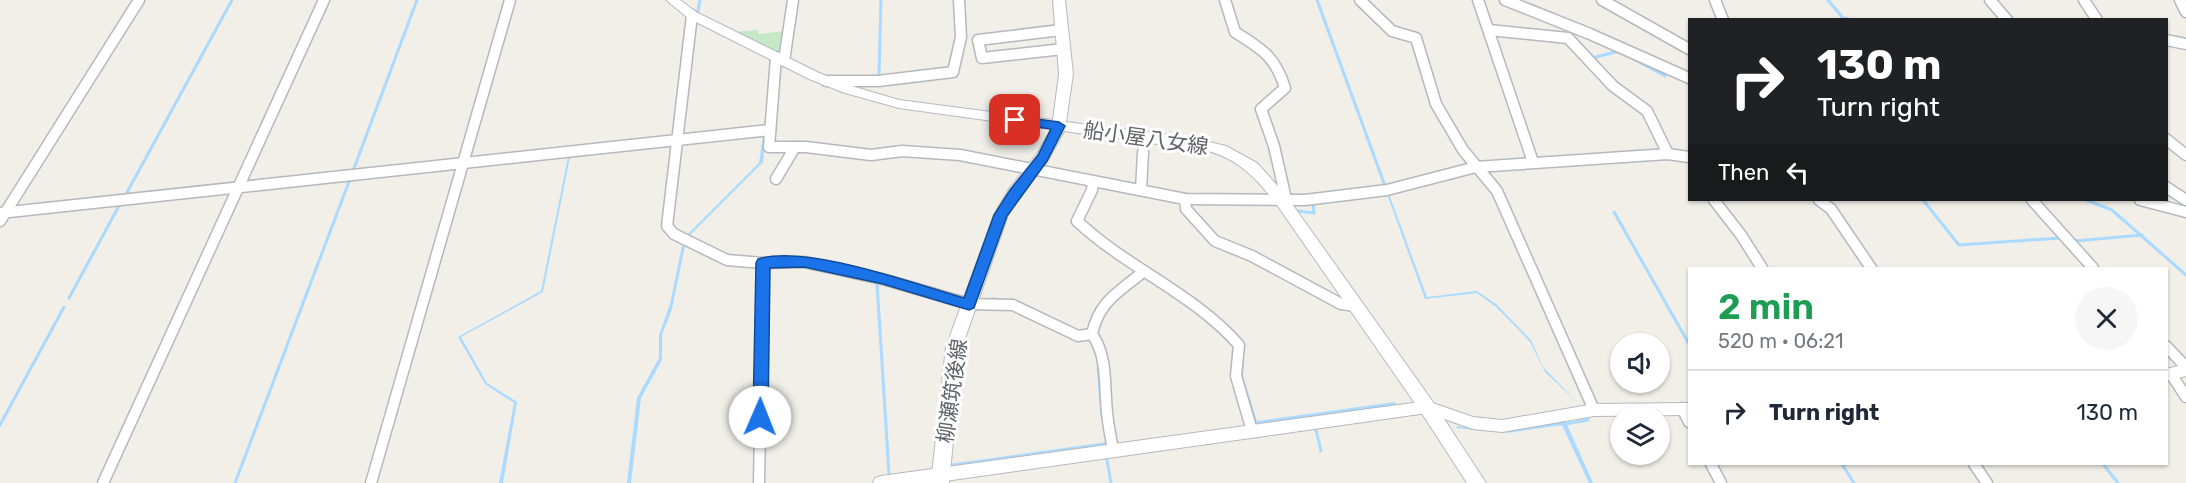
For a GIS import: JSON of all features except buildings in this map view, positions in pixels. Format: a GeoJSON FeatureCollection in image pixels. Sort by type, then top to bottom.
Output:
{"type":"FeatureCollection","features":[{"type":"Feature","properties":{"kind":"main road","name":"船小屋八女線"},"geometry":{"type":"LineString","coordinates":[[672,0],[692,15],[826,81],[898,104],[1219,148],[1251,164],[1283,199],[1477,483]]}},
{"type":"Feature","properties":{"kind":"main road","name":"柳瀬筑後線"},"geometry":{"type":"LineString","coordinates":[[941,479],[954,347],[1000,215],[1043,158],[1059,126],[1066,74],[1059,0]]}},
{"type":"Feature","properties":{"kind":"street"},"geometry":{"type":"LineString","coordinates":[[2,216],[139,0]]}},
{"type":"Feature","properties":{"kind":"street"},"geometry":{"type":"LineString","coordinates":[[103,483],[324,0]]}},
{"type":"Feature","properties":{"kind":"street"},"geometry":{"type":"LineString","coordinates":[[371,483],[465,163],[510,0]]}},
{"type":"Feature","properties":{"kind":"street"},"geometry":{"type":"LineString","coordinates":[[793,0],[780,59],[769,147],[795,147],[871,155],[902,151],[937,157],[960,155],[1033,171],[1142,190],[1164,197],[1185,199],[1305,200],[1387,190],[1476,168],[1533,162],[1668,154],[1688,157]]}},
{"type":"Feature","properties":{"kind":"street"},"geometry":{"type":"LineString","coordinates":[[826,81],[878,81],[953,72],[961,37],[959,0]]}},
{"type":"Feature","properties":{"kind":"street"},"geometry":{"type":"LineString","coordinates":[[1225,0],[1235,32],[1267,51],[1274,59],[1285,88],[1261,109],[1274,146],[1283,199]]}},
{"type":"Feature","properties":{"kind":"street"},"geometry":{"type":"LineString","coordinates":[[1360,0],[1392,31],[1416,38],[1436,103],[1452,133],[1476,168],[1497,191],[1594,410]]}},
{"type":"Feature","properties":{"kind":"street"},"geometry":{"type":"LineString","coordinates":[[1478,0],[1533,162]]}},
{"type":"Feature","properties":{"kind":"street"},"geometry":{"type":"LineString","coordinates":[[1505,0],[1590,34],[1688,78]]}},
{"type":"Feature","properties":{"kind":"street"},"geometry":{"type":"LineString","coordinates":[[1602,0],[1688,48]]}},
{"type":"Feature","properties":{"kind":"street"},"geometry":{"type":"LineString","coordinates":[[1714,0],[1722,18]]}},
{"type":"Feature","properties":{"kind":"street"},"geometry":{"type":"LineString","coordinates":[[1990,0],[2005,18]]}},
{"type":"Feature","properties":{"kind":"street"},"geometry":{"type":"LineString","coordinates":[[2084,0],[2096,18]]}},
{"type":"Feature","properties":{"kind":"street"},"geometry":{"type":"LineString","coordinates":[[2180,0],[2186,12]]}},
{"type":"Feature","properties":{"kind":"street"},"geometry":{"type":"LineString","coordinates":[[692,15],[667,226],[675,234],[727,260],[763,263],[804,262],[886,280],[969,304],[1013,305],[1078,336],[1092,334]]}},
{"type":"Feature","properties":{"kind":"street"},"geometry":{"type":"LineString","coordinates":[[1061,30],[978,40],[982,58],[1063,49]]}},
{"type":"Feature","properties":{"kind":"street"},"geometry":{"type":"LineString","coordinates":[[1490,30],[1568,38],[1590,34]]}},
{"type":"Feature","properties":{"kind":"street"},"geometry":{"type":"LineString","coordinates":[[1568,38],[1613,86],[1647,111],[1668,154]]}},
{"type":"Feature","properties":{"kind":"street"},"geometry":{"type":"LineString","coordinates":[[2168,40],[2186,44]]}},
{"type":"Feature","properties":{"kind":"street"},"geometry":{"type":"LineString","coordinates":[[2,216],[238,187],[770,130]]}},
{"type":"Feature","properties":{"kind":"street"},"geometry":{"type":"LineString","coordinates":[[2168,141],[2186,155]]}},
{"type":"Feature","properties":{"kind":"street"},"geometry":{"type":"LineString","coordinates":[[776,179],[795,147]]}},
{"type":"Feature","properties":{"kind":"street"},"geometry":{"type":"LineString","coordinates":[[1142,190],[1143,152]]}},
{"type":"Feature","properties":{"kind":"street"},"geometry":{"type":"LineString","coordinates":[[1093,182],[1088,201],[1077,221],[1116,254],[1201,309],[1228,331],[1239,345],[1236,376],[1252,430]]}},
{"type":"Feature","properties":{"kind":"street"},"geometry":{"type":"LineString","coordinates":[[2168,187],[2186,200]]}},
{"type":"Feature","properties":{"kind":"street"},"geometry":{"type":"LineString","coordinates":[[1185,199],[1186,210],[1215,240],[1252,256],[1341,304],[1356,306]]}},
{"type":"Feature","properties":{"kind":"street"},"geometry":{"type":"LineString","coordinates":[[1715,201],[1741,235],[1761,267]]}},
{"type":"Feature","properties":{"kind":"street"},"geometry":{"type":"LineString","coordinates":[[1820,201],[1831,209],[1870,267]]}},
{"type":"Feature","properties":{"kind":"street"},"geometry":{"type":"LineString","coordinates":[[2033,201],[2092,267]]}},
{"type":"Feature","properties":{"kind":"street"},"geometry":{"type":"LineString","coordinates":[[2144,201],[2186,212]]}},
{"type":"Feature","properties":{"kind":"street"},"geometry":{"type":"LineString","coordinates":[[759,483],[763,263]]}},
{"type":"Feature","properties":{"kind":"street"},"geometry":{"type":"LineString","coordinates":[[1113,450],[1107,415],[1103,357],[1100,346],[1092,334],[1096,316],[1107,302],[1143,272]]}},
{"type":"Feature","properties":{"kind":"street"},"geometry":{"type":"LineString","coordinates":[[2168,351],[2186,397]]}},
{"type":"Feature","properties":{"kind":"street"},"geometry":{"type":"LineString","coordinates":[[881,483],[941,479],[1113,450],[1427,407],[1473,423],[1502,426],[1594,410],[1687,413]]}},
{"type":"Feature","properties":{"kind":"street"},"geometry":{"type":"LineString","coordinates":[[1712,465],[1721,483]]}},
{"type":"Feature","properties":{"kind":"street"},"geometry":{"type":"LineString","coordinates":[[1975,465],[1987,483]]}},
{"type":"Feature","properties":{"kind":"green space"},"geometry":{"type":"Polygon","coordinates":[[[758,30],[759,34],[784,31],[782,56],[733,32],[758,30]]]}},
{"type":"Feature","properties":{"kind":"water"},"geometry":{"type":"Polygon","coordinates":[[[763,135],[766,135],[763,162],[688,237],[686,236],[759,163],[763,135]]]}},
{"type":"Feature","properties":{"kind":"water"},"geometry":{"type":"Polygon","coordinates":[[[568,157],[570,157],[543,292],[461,337],[487,383],[517,402],[503,483],[499,483],[514,403],[485,384],[458,337],[541,291],[568,157]]]}},
{"type":"Feature","properties":{"kind":"water"},"geometry":{"type":"Polygon","coordinates":[[[1387,194],[1389,194],[1427,297],[1477,291],[1496,304],[1531,340],[1543,367],[1579,404],[1545,372],[1530,342],[1495,306],[1477,293],[1425,299],[1387,194]]]}},
{"type":"Feature","properties":{"kind":"water"},"geometry":{"type":"Polygon","coordinates":[[[682,246],[685,246],[672,309],[662,335],[662,360],[641,398],[631,483],[627,483],[637,398],[659,358],[659,335],[670,304],[682,246]]]}},
{"type":"Feature","properties":{"kind":"water"},"geometry":{"type":"Polygon","coordinates":[[[1244,350],[1243,376],[1257,421],[1395,402],[1396,405],[1255,424],[1241,377],[1244,350]]]}},
{"type":"Feature","properties":{"kind":"water"},"geometry":{"type":"Polygon","coordinates":[[[1565,420],[1593,483],[1589,483],[1562,425],[1506,433],[1456,428],[1457,426],[1476,429],[1565,420]]]}},
{"type":"Feature","properties":{"kind":"water"},"geometry":{"type":"Polygon","coordinates":[[[1107,442],[1108,444],[949,466],[949,464],[1107,442]]]}},
{"type":"Feature","properties":{"kind":"waterway"},"geometry":{"type":"LineString","coordinates":[[125,196],[232,0]]}},
{"type":"Feature","properties":{"kind":"waterway"},"geometry":{"type":"LineString","coordinates":[[353,171],[417,0]]}},
{"type":"Feature","properties":{"kind":"waterway"},"geometry":{"type":"LineString","coordinates":[[698,11],[700,0]]}},
{"type":"Feature","properties":{"kind":"waterway"},"geometry":{"type":"LineString","coordinates":[[879,74],[881,0]]}},
{"type":"Feature","properties":{"kind":"waterway"},"geometry":{"type":"LineString","coordinates":[[1317,0],[1385,186]]}},
{"type":"Feature","properties":{"kind":"waterway"},"geometry":{"type":"LineString","coordinates":[[1828,0],[1843,18]]}},
{"type":"Feature","properties":{"kind":"waterway"},"geometry":{"type":"LineString","coordinates":[[2005,10],[2012,18]]}},
{"type":"Feature","properties":{"kind":"waterway"},"geometry":{"type":"LineString","coordinates":[[1592,58],[1620,51]]}},
{"type":"Feature","properties":{"kind":"waterway"},"geometry":{"type":"LineString","coordinates":[[1628,56],[1665,76]]}},
{"type":"Feature","properties":{"kind":"waterway"},"geometry":{"type":"LineString","coordinates":[[235,483],[350,179]]}},
{"type":"Feature","properties":{"kind":"waterway"},"geometry":{"type":"LineString","coordinates":[[1924,201],[1959,245],[2061,238]]}},
{"type":"Feature","properties":{"kind":"waterway"},"geometry":{"type":"LineString","coordinates":[[2089,201],[2112,210],[2141,235]]}},
{"type":"Feature","properties":{"kind":"waterway"},"geometry":{"type":"LineString","coordinates":[[1297,211],[1314,213],[1313,203]]}},
{"type":"Feature","properties":{"kind":"waterway"},"geometry":{"type":"LineString","coordinates":[[69,298],[120,204]]}},
{"type":"Feature","properties":{"kind":"waterway"},"geometry":{"type":"LineString","coordinates":[[1614,212],[1688,342]]}},
{"type":"Feature","properties":{"kind":"waterway"},"geometry":{"type":"LineString","coordinates":[[2075,241],[2141,235]]}},
{"type":"Feature","properties":{"kind":"waterway"},"geometry":{"type":"LineString","coordinates":[[2141,235],[2186,275]]}},
{"type":"Feature","properties":{"kind":"waterway"},"geometry":{"type":"LineString","coordinates":[[877,283],[889,474]]}},
{"type":"Feature","properties":{"kind":"waterway"},"geometry":{"type":"LineString","coordinates":[[992,299],[1015,301]]}},
{"type":"Feature","properties":{"kind":"waterway"},"geometry":{"type":"LineString","coordinates":[[0,425],[64,307]]}},
{"type":"Feature","properties":{"kind":"waterway"},"geometry":{"type":"LineString","coordinates":[[1098,366],[1102,416]]}},
{"type":"Feature","properties":{"kind":"waterway"},"geometry":{"type":"LineString","coordinates":[[1565,424],[1588,420],[1587,418]]}},
{"type":"Feature","properties":{"kind":"waterway"},"geometry":{"type":"LineString","coordinates":[[1316,430],[1321,451]]}},
{"type":"Feature","properties":{"kind":"waterway"},"geometry":{"type":"LineString","coordinates":[[1107,460],[1111,483]]}},
{"type":"Feature","properties":{"kind":"waterway"},"geometry":{"type":"LineString","coordinates":[[1843,465],[1854,483]]}},
{"type":"Feature","properties":{"kind":"waterway"},"geometry":{"type":"LineString","coordinates":[[2104,465],[2118,483]]}},
{"type":"Feature","properties":{"kind":"route"},"geometry":{"type":"LineString","coordinates":[[760,417],[763,263],[804,262],[886,280],[969,304],[1000,215],[1014,193],[1043,158],[1059,126],[1015,120]]}}]}
